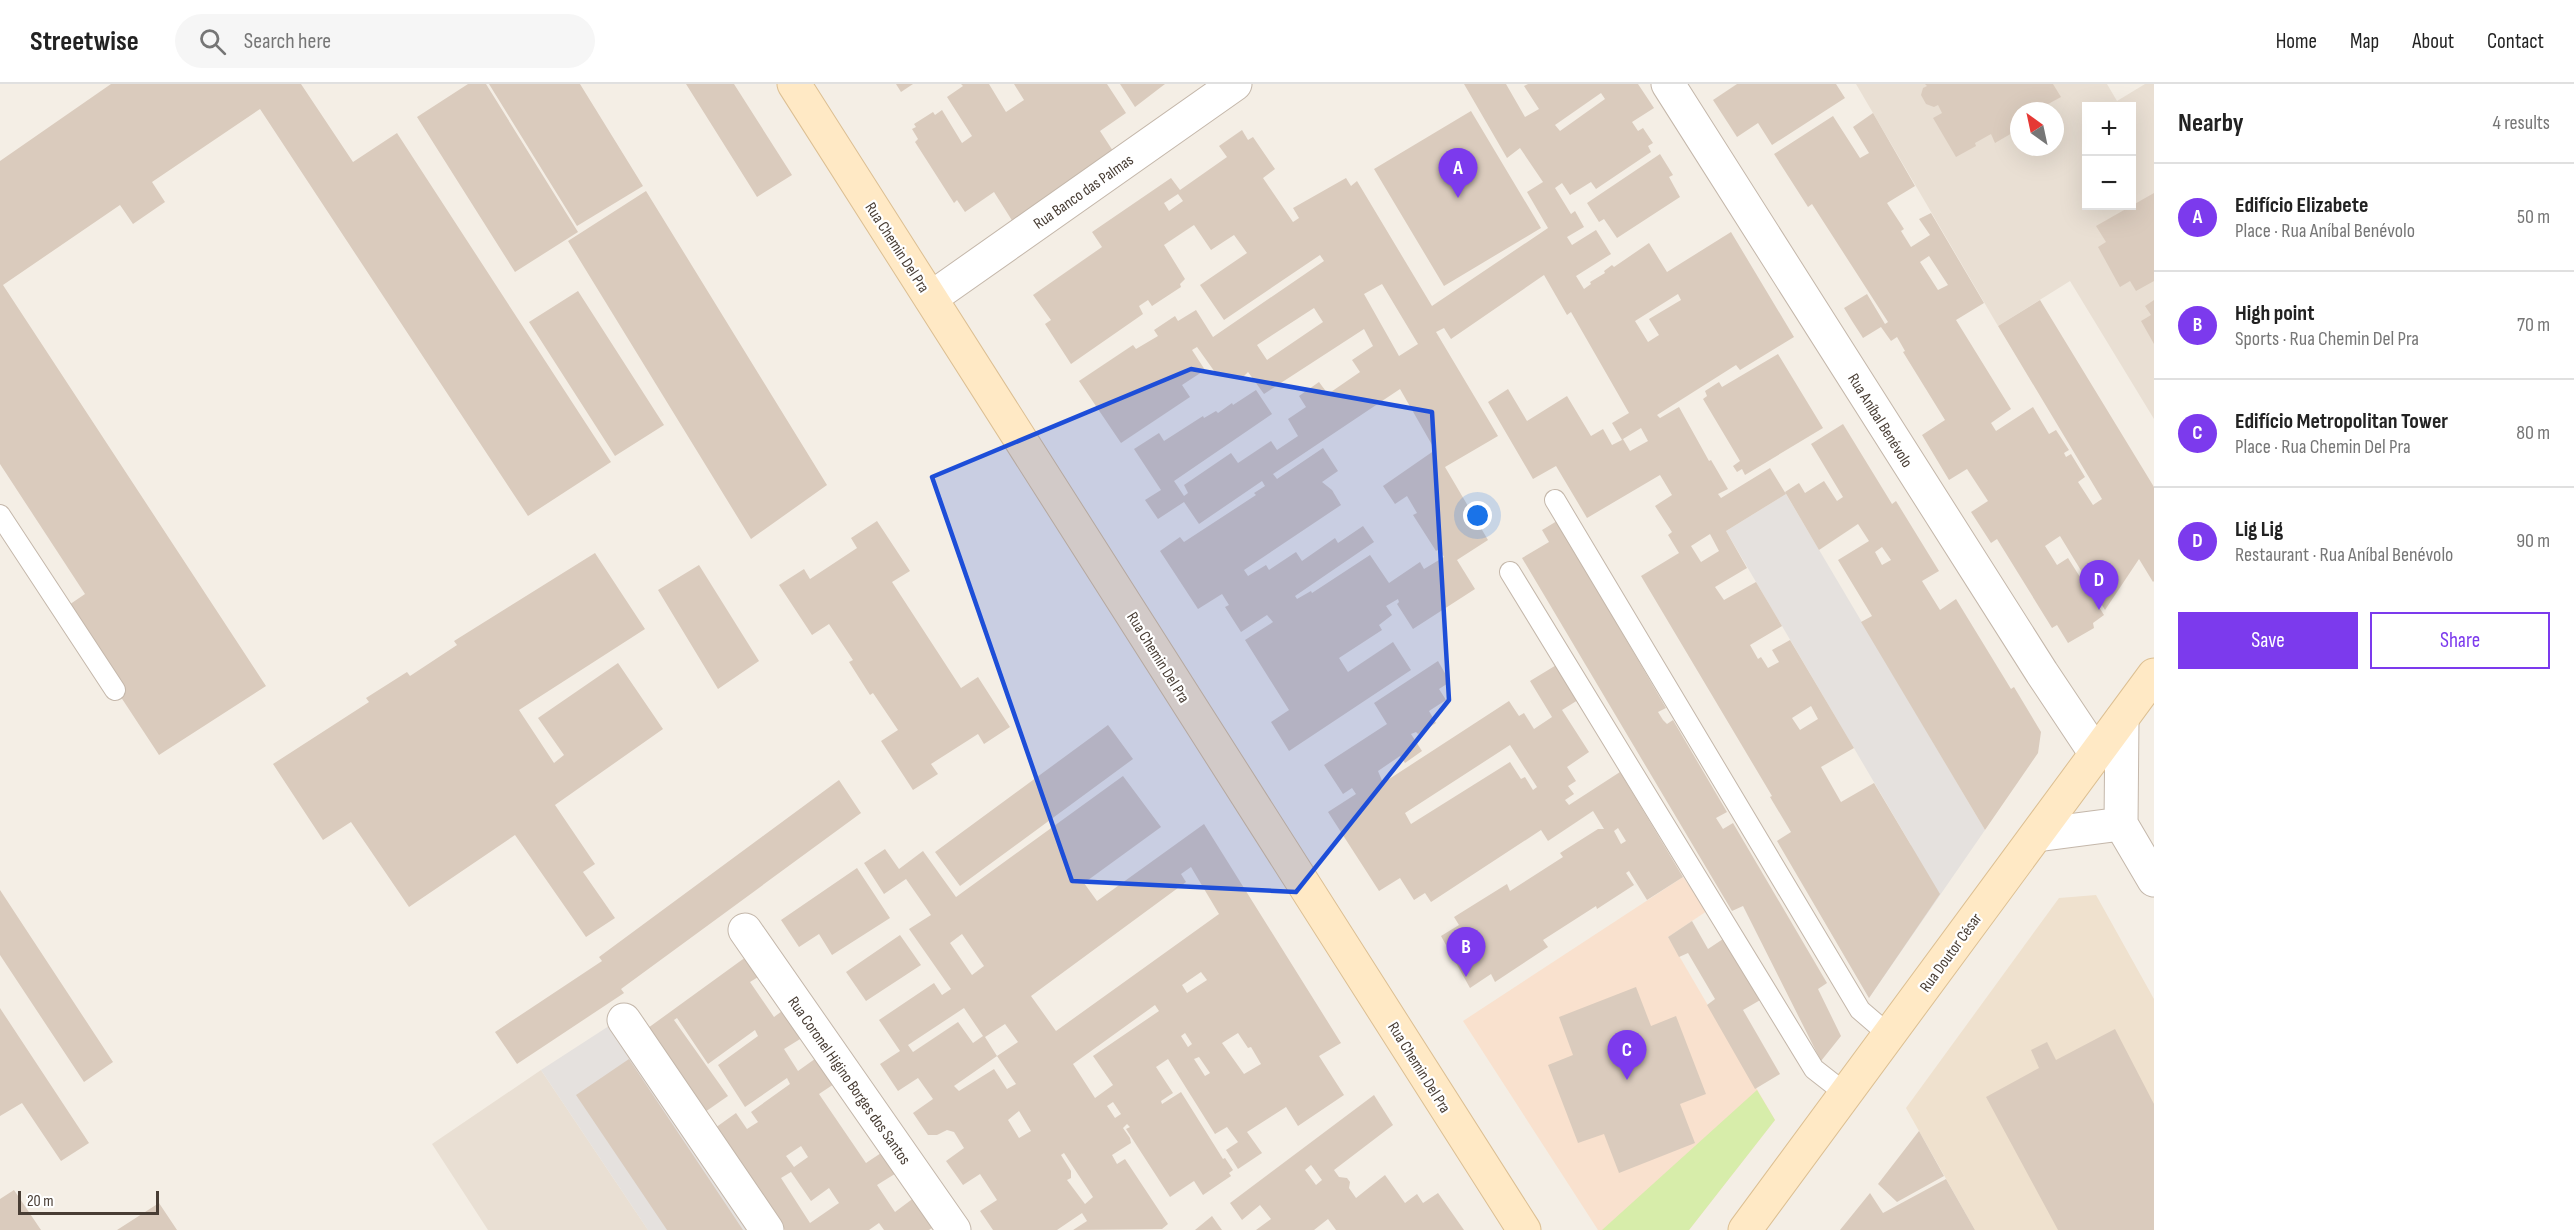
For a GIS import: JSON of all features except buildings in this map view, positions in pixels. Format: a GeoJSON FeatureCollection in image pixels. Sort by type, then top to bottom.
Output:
{"type":"FeatureCollection","features":[{"type":"Feature","properties":{"kind":"street","name":"Rua Chemin Del Pra"},"geometry":{"type":"LineString","coordinates":[[794,84],[1524,1230]]}},
{"type":"Feature","properties":{"kind":"street","name":"Rua Banco das Palmas"},"geometry":{"type":"LineString","coordinates":[[931,298],[1235,84]]}},
{"type":"Feature","properties":{"kind":"street","name":"Rua Aníbal Benévolo"},"geometry":{"type":"LineString","coordinates":[[1668,84],[2042,673],[2096,754]]}},
{"type":"Feature","properties":{"kind":"street","name":"Rua Doutor César"},"geometry":{"type":"LineString","coordinates":[[1745,1230],[2154,675]]}},
{"type":"Feature","properties":{"kind":"street"},"geometry":{"type":"LineString","coordinates":[[2122,719],[2121,824],[2154,880]]}},
{"type":"Feature","properties":{"kind":"street"},"geometry":{"type":"LineString","coordinates":[[2037,836],[2121,824]]}},
{"type":"Feature","properties":{"kind":"street","name":"Rua Coronel Higino Borges dos Santos"},"geometry":{"type":"LineString","coordinates":[[745,930],[954,1230]]}},
{"type":"Feature","properties":{"kind":"street"},"geometry":{"type":"LineString","coordinates":[[624,1020],[767,1230]]}},
{"type":"Feature","properties":{"kind":"lane"},"geometry":{"type":"LineString","coordinates":[[1555,500],[1860,1010],[1889,1035]]}},
{"type":"Feature","properties":{"kind":"lane"},"geometry":{"type":"LineString","coordinates":[[0,515],[115,690]]}},
{"type":"Feature","properties":{"kind":"lane"},"geometry":{"type":"LineString","coordinates":[[1510,572],[1814,1069],[1846,1094]]}},
{"type":"Feature","properties":{"kind":"highlighted area"},"geometry":{"type":"Polygon","coordinates":[[[1191,369],[1432,412],[1449,700],[1296,892],[1072,881],[932,477],[1191,369]]]}},
{"type":"Feature","properties":{"kind":"shaded area"},"geometry":{"type":"Polygon","coordinates":[[[1856,84],[2107,84],[2117,101],[2145,84],[2154,84],[2154,419],[2070,281],[1998,326],[1856,84]]]}},
{"type":"Feature","properties":{"kind":"shaded area"},"geometry":{"type":"Polygon","coordinates":[[[1786,494],[1985,830],[1869,998],[1814,903],[1911,845],[1726,531],[1786,494]]]}},
{"type":"Feature","properties":{"kind":"shaded area"},"geometry":{"type":"Polygon","coordinates":[[[1683,877],[1707,911],[1668,937],[1775,1120],[1689,1230],[1598,1230],[1463,1021],[1683,877]]]}},
{"type":"Feature","properties":{"kind":"shaded area"},"geometry":{"type":"Polygon","coordinates":[[[2096,895],[2154,999],[2154,1230],[1975,1230],[1906,1108],[2059,898],[2096,895]]]}},
{"type":"Feature","properties":{"kind":"shaded area"},"geometry":{"type":"Polygon","coordinates":[[[612,1024],[754,1230],[648,1230],[541,1070],[612,1024]]]}},
{"type":"Feature","properties":{"kind":"shaded area"},"geometry":{"type":"Polygon","coordinates":[[[541,1070],[648,1230],[488,1230],[432,1144],[541,1070]]]}},
{"type":"Feature","properties":{"kind":"green space"},"geometry":{"type":"Polygon","coordinates":[[[1757,1090],[1775,1120],[1689,1230],[1602,1230],[1757,1090]]]}},
{"type":"Feature","properties":{"kind":"place","name":"Edifício Elizabete"},"geometry":{"type":"Point","coordinates":[1458,198]}},
{"type":"Feature","properties":{"kind":"place","name":"Lig Lig"},"geometry":{"type":"Point","coordinates":[2099,610]}},
{"type":"Feature","properties":{"kind":"place","name":"High point"},"geometry":{"type":"Point","coordinates":[1466,977]}},
{"type":"Feature","properties":{"kind":"place","name":"Edifício Metropolitan Tower"},"geometry":{"type":"Point","coordinates":[1627,1080]}}]}
